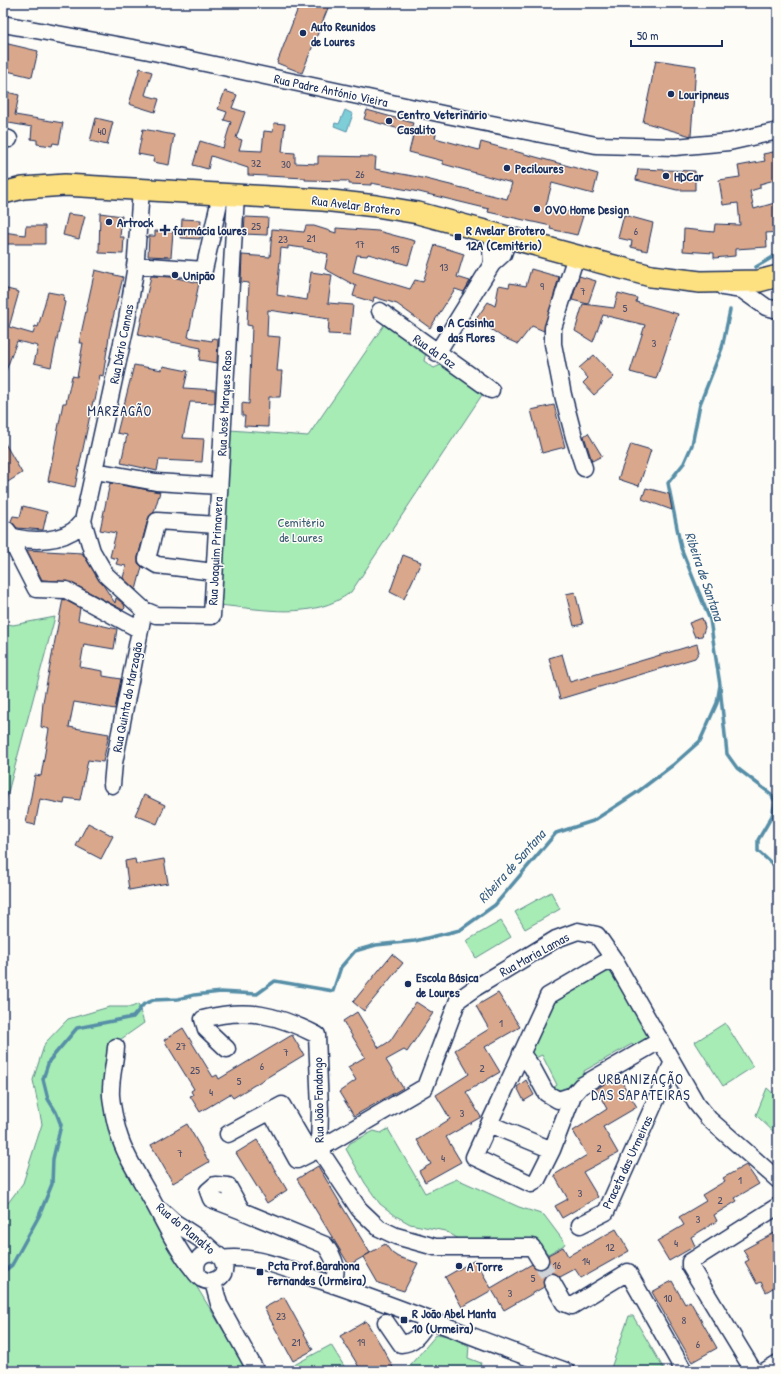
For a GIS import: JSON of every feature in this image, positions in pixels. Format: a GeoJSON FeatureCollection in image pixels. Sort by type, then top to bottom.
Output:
{"type":"FeatureCollection","features":[{"type":"Feature","properties":{"kind":"main road","name":"Rua Avelar Brotero"},"geometry":{"type":"LineString","coordinates":[[3,193],[23,188],[65,185],[323,200],[376,206],[418,213],[651,276],[700,282],[772,280]]}},
{"type":"Feature","properties":{"kind":"street","name":"Rua Padre António Vieira"},"geometry":{"type":"LineString","coordinates":[[3,24],[149,51],[446,115],[596,145],[675,147],[729,142],[778,131]]}},
{"type":"Feature","properties":{"kind":"street","name":"Rua Dário Cannas"},"geometry":{"type":"LineString","coordinates":[[141,190],[136,265],[127,320],[83,521],[92,551],[106,575],[144,610],[156,615],[212,616]]}},
{"type":"Feature","properties":{"kind":"street"},"geometry":{"type":"LineString","coordinates":[[136,265],[204,270],[229,194]]}},
{"type":"Feature","properties":{"kind":"street","name":"Rua José Marques Raso"},"geometry":{"type":"LineString","coordinates":[[219,486],[229,194]]}},
{"type":"Feature","properties":{"kind":"street"},"geometry":{"type":"LineString","coordinates":[[437,353],[492,264],[491,250],[503,236]]}},
{"type":"Feature","properties":{"kind":"street"},"geometry":{"type":"LineString","coordinates":[[576,256],[553,328],[553,344],[563,395],[574,438],[584,468]]}},
{"type":"Feature","properties":{"kind":"street"},"geometry":{"type":"LineString","coordinates":[[772,280],[766,298],[776,310]]}},
{"type":"Feature","properties":{"kind":"street"},"geometry":{"type":"LineString","coordinates":[[700,282],[742,290],[766,307],[776,310]]}},
{"type":"Feature","properties":{"kind":"street","name":"Rua da Paz"},"geometry":{"type":"LineString","coordinates":[[380,311],[491,390]]}},
{"type":"Feature","properties":{"kind":"street"},"geometry":{"type":"LineString","coordinates":[[94,470],[156,482],[219,486]]}},
{"type":"Feature","properties":{"kind":"street","name":"Rua Joaquim Primavera"},"geometry":{"type":"LineString","coordinates":[[212,616],[219,486]]}},
{"type":"Feature","properties":{"kind":"street"},"geometry":{"type":"LineString","coordinates":[[8,536],[27,541],[50,539],[72,532],[83,521]]}},
{"type":"Feature","properties":{"kind":"street"},"geometry":{"type":"LineString","coordinates":[[214,572],[157,565],[147,559],[157,521],[217,525]]}},
{"type":"Feature","properties":{"kind":"street"},"geometry":{"type":"LineString","coordinates":[[3,524],[36,589],[66,590],[140,630]]}},
{"type":"Feature","properties":{"kind":"street","name":"Rua Quinta do Marzagão"},"geometry":{"type":"LineString","coordinates":[[112,785],[114,763],[144,610]]}},
{"type":"Feature","properties":{"kind":"street","name":"Rua Maria Lamas"},"geometry":{"type":"LineString","coordinates":[[315,1151],[425,1087],[458,1000],[475,988],[556,939],[578,931],[597,935],[613,958],[661,1040],[672,1064],[700,1108],[778,1180]]}},
{"type":"Feature","properties":{"kind":"street"},"geometry":{"type":"LineString","coordinates":[[613,958],[548,996],[474,1157],[531,1184],[537,1180],[552,1150],[573,1095],[581,1086],[661,1040]]}},
{"type":"Feature","properties":{"kind":"street","name":"Rua João Fandango"},"geometry":{"type":"LineString","coordinates":[[227,1049],[206,1029],[203,1019],[221,1014],[256,1013],[290,1022],[318,1035],[320,1110],[315,1151],[359,1209],[379,1228],[396,1236],[434,1247],[532,1247],[540,1260]]}},
{"type":"Feature","properties":{"kind":"street","name":"Rua do Planalto"},"geometry":{"type":"LineString","coordinates":[[116,1047],[111,1095],[119,1132],[134,1167],[153,1201],[168,1233],[197,1273],[203,1280],[212,1282],[217,1280],[223,1273],[224,1268],[220,1258],[200,1239],[174,1222],[153,1201]]}},
{"type":"Feature","properties":{"kind":"street"},"geometry":{"type":"LineString","coordinates":[[521,1053],[532,1067],[546,1093],[558,1100],[573,1095]]}},
{"type":"Feature","properties":{"kind":"street","name":"Praceta das Urmeiras"},"geometry":{"type":"LineString","coordinates":[[580,1225],[606,1212],[672,1064]]}},
{"type":"Feature","properties":{"kind":"street"},"geometry":{"type":"LineString","coordinates":[[228,1134],[270,1111],[298,1160],[315,1151]]}},
{"type":"Feature","properties":{"kind":"street"},"geometry":{"type":"LineString","coordinates":[[489,1124],[552,1150]]}},
{"type":"Feature","properties":{"kind":"street"},"geometry":{"type":"LineString","coordinates":[[756,1371],[753,1370],[690,1266],[690,1262],[778,1206]]}},
{"type":"Feature","properties":{"kind":"street"},"geometry":{"type":"LineString","coordinates":[[242,1211],[325,1245],[332,1253],[337,1270],[333,1285]]}},
{"type":"Feature","properties":{"kind":"street","name":"Rua do Planalto"},"geometry":{"type":"LineString","coordinates":[[197,1273],[196,1264],[201,1256],[210,1253],[220,1258]]}},
{"type":"Feature","properties":{"kind":"street"},"geometry":{"type":"LineString","coordinates":[[220,1258],[240,1258],[252,1260],[333,1285],[566,1371]]}},
{"type":"Feature","properties":{"kind":"street"},"geometry":{"type":"LineString","coordinates":[[552,1282],[564,1303],[572,1306],[628,1272],[684,1371]]}},
{"type":"Feature","properties":{"kind":"street"},"geometry":{"type":"LineString","coordinates":[[212,1282],[219,1304],[256,1371]]}},
{"type":"Feature","properties":{"kind":"street"},"geometry":{"type":"LineString","coordinates":[[386,1322],[401,1344],[415,1339],[429,1320]]}},
{"type":"Feature","properties":{"kind":"street"},"geometry":{"type":"LineString","coordinates":[[765,1371],[778,1363]]}},
{"type":"Feature","properties":{"kind":"green space","name":"Cemitério de Loures"},"geometry":{"type":"Polygon","coordinates":[[[384,325],[426,352],[424,361],[434,368],[447,362],[484,392],[351,592],[336,601],[321,607],[304,610],[287,611],[218,605],[230,430],[308,436],[384,325]]]}},
{"type":"Feature","properties":{"kind":"green space"},"geometry":{"type":"Polygon","coordinates":[[[55,617],[3,811],[3,623],[13,625],[55,617]]]}},
{"type":"Feature","properties":{"kind":"green space"},"geometry":{"type":"Polygon","coordinates":[[[551,892],[560,909],[525,929],[515,912],[551,892]]]}},
{"type":"Feature","properties":{"kind":"green space"},"geometry":{"type":"Polygon","coordinates":[[[501,921],[511,937],[476,958],[466,941],[501,921]]]}},
{"type":"Feature","properties":{"kind":"green space"},"geometry":{"type":"Polygon","coordinates":[[[607,972],[614,972],[650,1036],[649,1041],[637,1050],[632,1044],[584,1071],[585,1080],[570,1092],[550,1090],[557,1085],[542,1055],[531,1060],[529,1054],[555,999],[607,972]]]}},
{"type":"Feature","properties":{"kind":"green space"},"geometry":{"type":"Polygon","coordinates":[[[138,1004],[144,1023],[107,1049],[105,1114],[125,1169],[248,1371],[3,1371],[3,1199],[8,1203],[23,1183],[42,1124],[33,1080],[45,1043],[68,1019],[109,1007],[132,1007],[138,1004]]]}},
{"type":"Feature","properties":{"kind":"green space"},"geometry":{"type":"Polygon","coordinates":[[[725,1023],[753,1067],[723,1086],[695,1042],[725,1023]]]}},
{"type":"Feature","properties":{"kind":"green space"},"geometry":{"type":"Polygon","coordinates":[[[767,1088],[778,1098],[778,1136],[756,1115],[767,1088]]]}},
{"type":"Feature","properties":{"kind":"green space"},"geometry":{"type":"Polygon","coordinates":[[[388,1129],[425,1193],[457,1179],[519,1207],[544,1215],[565,1243],[564,1245],[548,1254],[537,1241],[459,1239],[445,1231],[410,1224],[396,1216],[380,1204],[365,1183],[346,1149],[350,1143],[374,1131],[381,1133],[388,1129]]]}},
{"type":"Feature","properties":{"kind":"green space"},"geometry":{"type":"Polygon","coordinates":[[[629,1316],[633,1316],[665,1371],[610,1371],[629,1316]]]}},
{"type":"Feature","properties":{"kind":"green space"},"geometry":{"type":"Polygon","coordinates":[[[437,1334],[448,1336],[469,1346],[468,1358],[481,1363],[479,1371],[405,1371],[437,1334]]]}},
{"type":"Feature","properties":{"kind":"green space"},"geometry":{"type":"Polygon","coordinates":[[[331,1345],[347,1371],[283,1371],[331,1345]]]}},
{"type":"Feature","properties":{"kind":"water"},"geometry":{"type":"Polygon","coordinates":[[[345,110],[353,114],[347,131],[334,126],[335,123],[339,124],[345,110]]]}},
{"type":"Feature","properties":{"kind":"building","name":"Auto Reunidos de Loures"},"geometry":{"type":"Polygon","coordinates":[[[300,3],[330,3],[302,73],[277,63],[300,3]]]}},
{"type":"Feature","properties":{"kind":"building"},"geometry":{"type":"Polygon","coordinates":[[[4,43],[38,51],[32,77],[3,70],[4,43]]]}},
{"type":"Feature","properties":{"kind":"building","name":"Louripneus"},"geometry":{"type":"Polygon","coordinates":[[[656,60],[696,66],[691,136],[643,122],[656,60]]]}},
{"type":"Feature","properties":{"kind":"building"},"geometry":{"type":"Polygon","coordinates":[[[140,68],[152,72],[145,95],[159,99],[155,112],[129,104],[140,68]]]}},
{"type":"Feature","properties":{"kind":"building"},"geometry":{"type":"Polygon","coordinates":[[[3,91],[19,95],[15,115],[63,123],[59,144],[53,143],[52,146],[37,144],[37,140],[31,139],[32,127],[3,122],[3,91]]]}},
{"type":"Feature","properties":{"kind":"building"},"geometry":{"type":"Polygon","coordinates":[[[225,91],[237,95],[232,108],[245,112],[236,138],[242,140],[239,150],[262,151],[264,131],[273,132],[274,123],[285,124],[282,152],[295,153],[295,163],[318,164],[318,156],[376,157],[375,169],[418,177],[507,199],[512,183],[443,164],[443,161],[409,152],[415,128],[436,134],[435,138],[479,150],[481,142],[598,174],[593,194],[552,183],[546,206],[583,216],[577,235],[550,229],[551,226],[488,212],[489,209],[419,192],[371,183],[371,185],[349,184],[349,181],[305,180],[305,178],[248,175],[248,168],[211,156],[208,169],[193,165],[200,141],[223,148],[231,122],[224,120],[227,112],[218,109],[225,91]]]}},
{"type":"Feature","properties":{"kind":"building","name":"Centro Veterinário Casalito"},"geometry":{"type":"Polygon","coordinates":[[[367,110],[413,123],[410,132],[364,119],[367,110]]]}},
{"type":"Feature","properties":{"kind":"building"},"geometry":{"type":"Polygon","coordinates":[[[96,118],[113,122],[107,145],[90,141],[96,118]]]}},
{"type":"Feature","properties":{"kind":"building"},"geometry":{"type":"Polygon","coordinates":[[[143,129],[174,135],[169,165],[153,162],[154,157],[138,154],[143,129]]]}},
{"type":"Feature","properties":{"kind":"building"},"geometry":{"type":"Polygon","coordinates":[[[778,151],[778,179],[760,184],[760,188],[750,191],[754,209],[778,202],[778,232],[766,233],[767,247],[735,249],[735,256],[714,258],[714,253],[683,251],[684,229],[714,232],[715,224],[740,225],[738,203],[723,205],[719,180],[740,177],[738,166],[765,161],[763,154],[778,151]]]}},
{"type":"Feature","properties":{"kind":"building","name":"HDCar"},"geometry":{"type":"Polygon","coordinates":[[[638,169],[695,171],[695,190],[677,190],[636,180],[638,169]]]}},
{"type":"Feature","properties":{"kind":"building"},"geometry":{"type":"Polygon","coordinates":[[[100,213],[122,216],[120,237],[124,237],[123,254],[99,253],[100,213]]]}},
{"type":"Feature","properties":{"kind":"building"},"geometry":{"type":"Polygon","coordinates":[[[68,214],[85,216],[79,239],[63,235],[68,214]]]}},
{"type":"Feature","properties":{"kind":"building"},"geometry":{"type":"Polygon","coordinates":[[[624,215],[653,223],[647,251],[631,247],[632,241],[618,238],[624,215]]]}},
{"type":"Feature","properties":{"kind":"building"},"geometry":{"type":"Polygon","coordinates":[[[245,217],[268,218],[267,235],[244,234],[245,217]]]}},
{"type":"Feature","properties":{"kind":"building"},"geometry":{"type":"Polygon","coordinates":[[[182,219],[201,220],[200,239],[181,238],[182,219]]]}},
{"type":"Feature","properties":{"kind":"building"},"geometry":{"type":"Polygon","coordinates":[[[26,226],[45,226],[45,244],[3,244],[3,232],[25,235],[26,226]]]}},
{"type":"Feature","properties":{"kind":"building"},"geometry":{"type":"Polygon","coordinates":[[[306,226],[314,226],[336,233],[336,228],[378,231],[415,241],[408,265],[368,254],[367,256],[357,255],[353,272],[410,289],[415,280],[423,282],[435,245],[464,254],[457,277],[470,281],[464,292],[455,289],[430,328],[397,304],[374,297],[373,302],[353,296],[356,286],[325,269],[328,254],[288,246],[288,249],[281,248],[277,295],[307,300],[311,272],[332,275],[328,303],[353,305],[350,335],[328,334],[329,319],[268,310],[267,336],[280,337],[277,371],[282,371],[280,397],[269,397],[268,427],[244,426],[245,416],[242,416],[242,403],[249,404],[252,326],[247,325],[249,283],[241,282],[242,255],[270,257],[272,229],[304,232],[306,226]]]}},
{"type":"Feature","properties":{"kind":"building"},"geometry":{"type":"Polygon","coordinates":[[[155,231],[173,232],[171,257],[148,256],[149,236],[155,236],[155,231]]]}},
{"type":"Feature","properties":{"kind":"building"},"geometry":{"type":"Polygon","coordinates":[[[531,269],[559,277],[544,331],[532,326],[518,344],[502,337],[476,319],[488,302],[495,306],[499,285],[509,287],[510,283],[526,286],[531,269]]]}},
{"type":"Feature","properties":{"kind":"building"},"geometry":{"type":"Polygon","coordinates":[[[95,270],[123,277],[110,330],[103,376],[100,375],[95,401],[93,401],[75,487],[48,481],[63,403],[66,403],[72,376],[77,377],[83,343],[79,343],[95,270]]]}},
{"type":"Feature","properties":{"kind":"building"},"geometry":{"type":"Polygon","coordinates":[[[151,276],[172,277],[199,283],[188,337],[212,341],[213,338],[218,339],[217,363],[199,360],[201,348],[138,335],[151,276]]]}},
{"type":"Feature","properties":{"kind":"building"},"geometry":{"type":"Polygon","coordinates":[[[579,276],[596,281],[588,304],[572,300],[579,276]]]}},
{"type":"Feature","properties":{"kind":"building"},"geometry":{"type":"Polygon","coordinates":[[[3,288],[19,292],[9,327],[33,334],[35,326],[38,327],[48,292],[64,295],[63,301],[65,302],[51,367],[34,363],[38,346],[17,341],[5,373],[3,372],[3,288]]]}},
{"type":"Feature","properties":{"kind":"building"},"geometry":{"type":"Polygon","coordinates":[[[618,293],[637,298],[636,302],[678,314],[656,379],[630,372],[645,325],[603,315],[593,342],[575,331],[583,304],[614,308],[618,293]]]}},
{"type":"Feature","properties":{"kind":"building"},"geometry":{"type":"Polygon","coordinates":[[[594,355],[614,377],[594,395],[583,383],[588,378],[579,368],[594,355]]]}},
{"type":"Feature","properties":{"kind":"building"},"geometry":{"type":"Polygon","coordinates":[[[134,365],[162,370],[163,366],[188,371],[184,388],[215,390],[215,403],[190,402],[183,438],[204,439],[202,462],[159,460],[157,471],[121,463],[127,435],[117,433],[134,365]]]}},
{"type":"Feature","properties":{"kind":"building"},"geometry":{"type":"Polygon","coordinates":[[[554,405],[565,447],[542,453],[531,410],[554,405]]]}},
{"type":"Feature","properties":{"kind":"building"},"geometry":{"type":"Polygon","coordinates":[[[588,433],[602,456],[592,461],[584,436],[588,433]]]}},
{"type":"Feature","properties":{"kind":"building"},"geometry":{"type":"Polygon","coordinates":[[[3,440],[22,473],[3,485],[3,440]]]}},
{"type":"Feature","properties":{"kind":"building"},"geometry":{"type":"Polygon","coordinates":[[[631,444],[651,450],[639,486],[618,479],[631,444]]]}},
{"type":"Feature","properties":{"kind":"building"},"geometry":{"type":"Polygon","coordinates":[[[110,483],[160,492],[154,512],[148,519],[138,557],[138,563],[142,567],[136,590],[123,578],[126,566],[116,564],[118,559],[110,557],[116,533],[100,530],[110,483]]]}},
{"type":"Feature","properties":{"kind":"building"},"geometry":{"type":"Polygon","coordinates":[[[646,488],[669,494],[672,510],[642,499],[646,488]]]}},
{"type":"Feature","properties":{"kind":"building"},"geometry":{"type":"Polygon","coordinates":[[[23,506],[47,512],[43,530],[17,528],[11,521],[13,516],[20,517],[23,506]]]}},
{"type":"Feature","properties":{"kind":"building"},"geometry":{"type":"Polygon","coordinates":[[[27,550],[82,553],[115,603],[116,598],[124,604],[125,608],[123,610],[70,582],[42,580],[27,550]]]}},
{"type":"Feature","properties":{"kind":"building"},"geometry":{"type":"Polygon","coordinates":[[[403,555],[421,562],[404,599],[390,592],[403,555]]]}},
{"type":"Feature","properties":{"kind":"building"},"geometry":{"type":"Polygon","coordinates":[[[575,592],[583,624],[574,626],[566,594],[575,592]]]}},
{"type":"Feature","properties":{"kind":"building"},"geometry":{"type":"Polygon","coordinates":[[[63,599],[80,608],[78,620],[117,629],[114,649],[84,644],[80,667],[103,671],[103,676],[121,679],[115,709],[74,702],[69,727],[109,734],[103,762],[88,760],[80,800],[65,798],[64,804],[40,799],[35,825],[26,823],[35,775],[41,776],[49,729],[41,727],[43,702],[63,599]]]}},
{"type":"Feature","properties":{"kind":"building"},"geometry":{"type":"Polygon","coordinates":[[[702,618],[705,627],[702,636],[695,637],[689,623],[702,618]]]}},
{"type":"Feature","properties":{"kind":"building"},"geometry":{"type":"Polygon","coordinates":[[[697,644],[699,652],[695,658],[560,699],[549,658],[562,654],[570,682],[697,644]]]}},
{"type":"Feature","properties":{"kind":"building"},"geometry":{"type":"Polygon","coordinates":[[[144,795],[165,805],[157,824],[135,815],[144,795]]]}},
{"type":"Feature","properties":{"kind":"building"},"geometry":{"type":"Polygon","coordinates":[[[88,823],[113,836],[101,859],[76,846],[88,823]]]}},
{"type":"Feature","properties":{"kind":"building"},"geometry":{"type":"Polygon","coordinates":[[[135,859],[136,864],[164,859],[168,883],[129,890],[125,861],[135,859]]]}},
{"type":"Feature","properties":{"kind":"building"},"geometry":{"type":"Polygon","coordinates":[[[392,954],[403,963],[364,1011],[353,1002],[392,954]]]}},
{"type":"Feature","properties":{"kind":"building"},"geometry":{"type":"Polygon","coordinates":[[[498,993],[520,1027],[485,1047],[500,1072],[466,1092],[481,1117],[446,1137],[461,1162],[425,1182],[419,1171],[431,1164],[417,1140],[450,1119],[436,1095],[469,1074],[455,1050],[489,1029],[476,1006],[498,993]]]}},
{"type":"Feature","properties":{"kind":"building"},"geometry":{"type":"Polygon","coordinates":[[[416,1002],[433,1013],[407,1052],[404,1050],[386,1060],[403,1088],[354,1116],[339,1092],[356,1080],[348,1067],[365,1057],[343,1021],[357,1012],[379,1048],[390,1041],[416,1002]]]}},
{"type":"Feature","properties":{"kind":"building"},"geometry":{"type":"Polygon","coordinates":[[[183,1028],[213,1077],[217,1075],[219,1079],[292,1035],[304,1055],[233,1098],[230,1094],[200,1112],[190,1096],[193,1095],[191,1091],[194,1089],[164,1040],[183,1028]]]}},
{"type":"Feature","properties":{"kind":"building"},"geometry":{"type":"Polygon","coordinates":[[[618,1076],[637,1107],[603,1127],[618,1153],[583,1172],[598,1197],[562,1218],[555,1206],[568,1199],[554,1175],[587,1155],[573,1131],[607,1109],[596,1089],[618,1076]]]}},
{"type":"Feature","properties":{"kind":"building"},"geometry":{"type":"Polygon","coordinates":[[[526,1080],[534,1095],[524,1101],[517,1087],[526,1080]]]}},
{"type":"Feature","properties":{"kind":"building"},"geometry":{"type":"Polygon","coordinates":[[[187,1124],[209,1162],[173,1183],[151,1145],[187,1124]]]}},
{"type":"Feature","properties":{"kind":"building"},"geometry":{"type":"Polygon","coordinates":[[[257,1140],[287,1190],[267,1203],[236,1153],[257,1140]]]}},
{"type":"Feature","properties":{"kind":"building"},"geometry":{"type":"Polygon","coordinates":[[[746,1165],[759,1184],[735,1198],[737,1201],[714,1215],[717,1221],[691,1237],[695,1246],[669,1261],[657,1241],[684,1225],[679,1217],[706,1201],[702,1195],[725,1181],[723,1178],[746,1165]]]}},
{"type":"Feature","properties":{"kind":"building"},"geometry":{"type":"Polygon","coordinates":[[[318,1166],[370,1253],[349,1265],[297,1179],[318,1166]]]}},
{"type":"Feature","properties":{"kind":"building"},"geometry":{"type":"Polygon","coordinates":[[[616,1229],[629,1251],[581,1278],[575,1269],[560,1277],[556,1274],[548,1274],[544,1278],[544,1287],[504,1310],[492,1290],[462,1307],[445,1277],[475,1260],[491,1288],[532,1264],[536,1268],[545,1268],[548,1264],[548,1255],[563,1247],[568,1256],[616,1229]]]}},
{"type":"Feature","properties":{"kind":"building"},"geometry":{"type":"Polygon","coordinates":[[[778,1231],[778,1285],[766,1292],[761,1282],[757,1284],[745,1262],[749,1260],[743,1250],[778,1231]]]}},
{"type":"Feature","properties":{"kind":"building"},"geometry":{"type":"Polygon","coordinates":[[[385,1244],[392,1253],[398,1257],[418,1263],[404,1291],[378,1283],[363,1257],[385,1244]]]}},
{"type":"Feature","properties":{"kind":"building"},"geometry":{"type":"Polygon","coordinates":[[[672,1281],[685,1304],[690,1301],[717,1348],[692,1362],[652,1292],[672,1281]]]}},
{"type":"Feature","properties":{"kind":"building"},"geometry":{"type":"Polygon","coordinates":[[[284,1297],[313,1350],[293,1361],[264,1308],[284,1297]]]}},
{"type":"Feature","properties":{"kind":"building"},"geometry":{"type":"Polygon","coordinates":[[[366,1321],[395,1371],[361,1371],[340,1336],[366,1321]]]}},
{"type":"Feature","properties":{"kind":"waterway"},"geometry":{"type":"LineString","coordinates":[[756,267],[778,254]]}},
{"type":"Feature","properties":{"kind":"waterway","name":"Ribeira de Santana"},"geometry":{"type":"LineString","coordinates":[[3,1272],[12,1265],[39,1216],[52,1184],[53,1159],[61,1125],[56,1112],[48,1099],[43,1079],[49,1061],[77,1028],[133,1017],[144,1004],[154,1000],[178,999],[194,995],[221,992],[257,994],[275,981],[333,991],[341,967],[355,951],[376,945],[415,941],[460,930],[495,905],[556,833],[593,821],[636,793],[673,765],[700,741],[717,703],[720,685],[710,620],[681,548],[668,483],[684,463],[692,445],[700,404],[722,348],[730,310]]}},
{"type":"Feature","properties":{"kind":"waterway"},"geometry":{"type":"LineString","coordinates":[[720,687],[727,754],[737,768],[771,794],[775,802],[772,816],[758,840],[758,851],[777,868],[778,874]]}},
{"type":"Feature","properties":{"kind":"waterway"},"geometry":{"type":"LineString","coordinates":[[778,876],[775,890],[778,897]]}},
{"type":"Feature","properties":{"kind":"tunnel"},"geometry":{"type":"LineString","coordinates":[[540,1260],[552,1282]]}},
{"type":"Feature","properties":{"kind":"place","name":"Auto Reunidos de Loures"},"geometry":{"type":"Point","coordinates":[303,33]}},
{"type":"Feature","properties":{"kind":"place","name":"Louripneus"},"geometry":{"type":"Point","coordinates":[671,94]}},
{"type":"Feature","properties":{"kind":"place","name":"Centro Veterinário Casalito"},"geometry":{"type":"Point","coordinates":[389,121]}},
{"type":"Feature","properties":{"kind":"place","name":"Peciloures"},"geometry":{"type":"Point","coordinates":[507,168]}},
{"type":"Feature","properties":{"kind":"place","name":"HDCar"},"geometry":{"type":"Point","coordinates":[666,176]}},
{"type":"Feature","properties":{"kind":"place","name":"OVO Home Design"},"geometry":{"type":"Point","coordinates":[537,209]}},
{"type":"Feature","properties":{"kind":"place","name":"Artrock"},"geometry":{"type":"Point","coordinates":[109,222]}},
{"type":"Feature","properties":{"kind":"place","name":"farmácia loures"},"geometry":{"type":"Point","coordinates":[165,230]}},
{"type":"Feature","properties":{"kind":"place","name":"R Avelar Brotero 12A (Cemitério)"},"geometry":{"type":"Point","coordinates":[458,237]}},
{"type":"Feature","properties":{"kind":"place","name":"Unipão"},"geometry":{"type":"Point","coordinates":[175,275]}},
{"type":"Feature","properties":{"kind":"place","name":"A Casinha das Flores"},"geometry":{"type":"Point","coordinates":[440,329]}},
{"type":"Feature","properties":{"kind":"place","name":"Escola Básica de Loures"},"geometry":{"type":"Point","coordinates":[408,984]}},
{"type":"Feature","properties":{"kind":"place","name":"A Torre"},"geometry":{"type":"Point","coordinates":[459,1266]}},
{"type":"Feature","properties":{"kind":"place","name":"Pcta Prof Barahona Fernandes (Urmeira)"},"geometry":{"type":"Point","coordinates":[260,1272]}},
{"type":"Feature","properties":{"kind":"place","name":"R João Abel Manta 10 (Urmeira)"},"geometry":{"type":"Point","coordinates":[404,1320]}},
{"type":"Feature","properties":{"kind":"district","name":"MARZAGÃO"},"geometry":{"type":"Point","coordinates":[120,410]}},
{"type":"Feature","properties":{"kind":"district","name":"URBANIZAÇÃO DAS SAPATEIRAS"},"geometry":{"type":"Point","coordinates":[641,1086]}}]}
